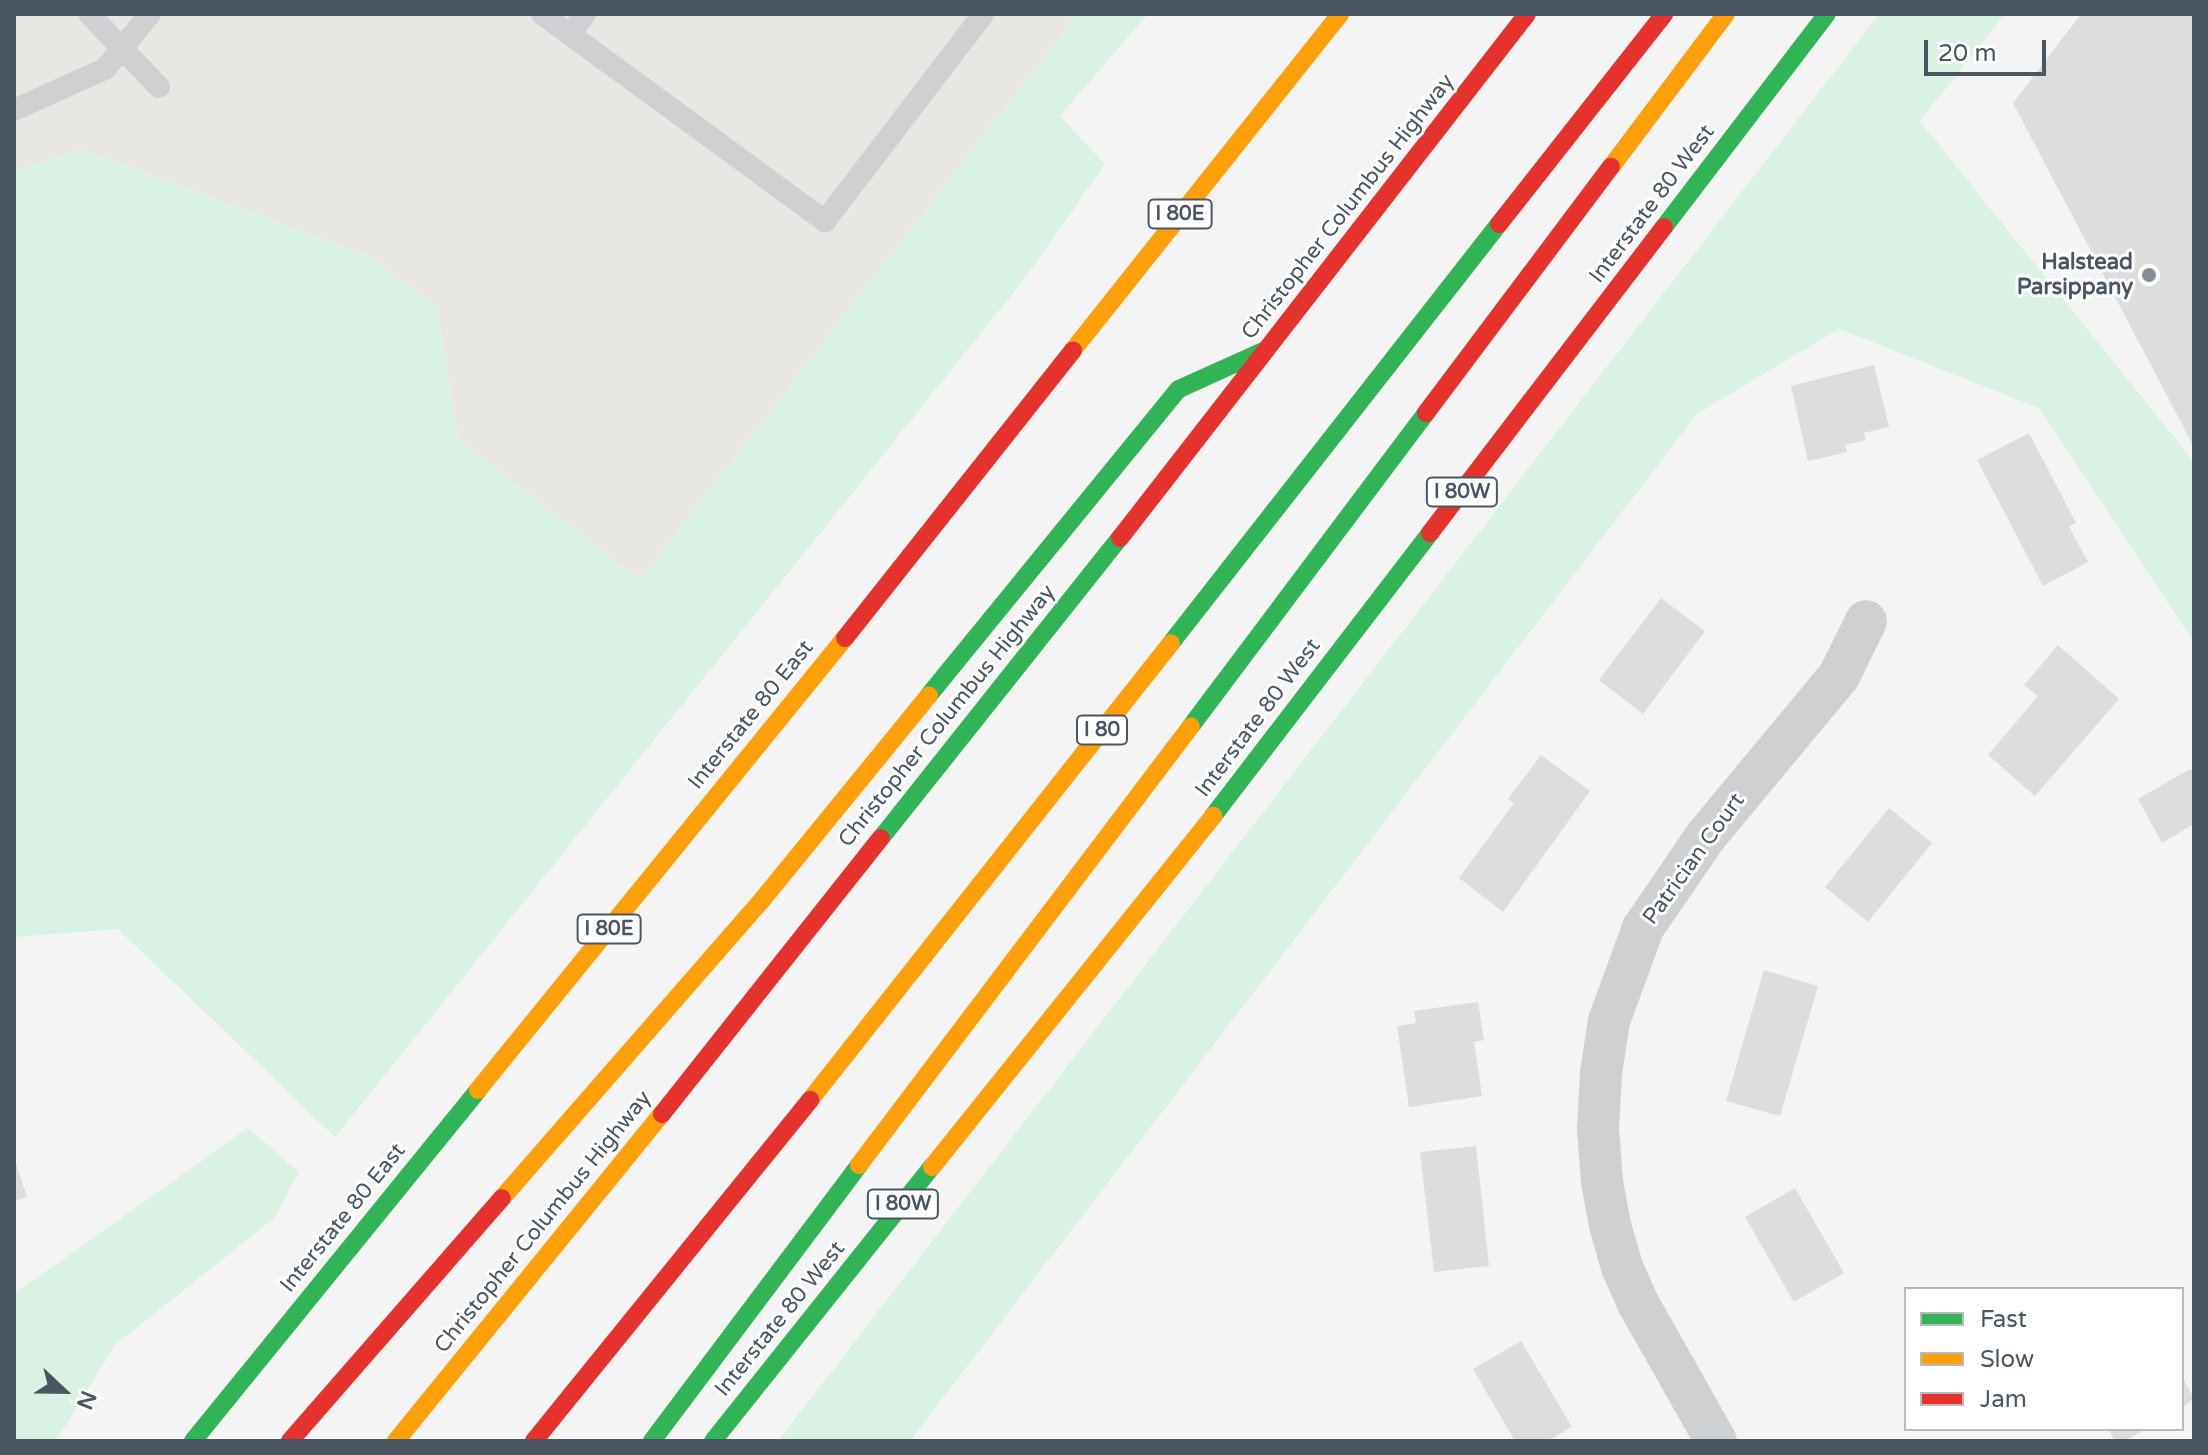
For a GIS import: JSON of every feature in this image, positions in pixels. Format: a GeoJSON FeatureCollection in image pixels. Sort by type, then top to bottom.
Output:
{"type":"FeatureCollection","features":[{"type":"Feature","properties":{"kind":"highway","name":"Interstate 80 East"},"geometry":{"type":"LineString","coordinates":[[193,1441],[773,728],[1340,14]]}},
{"type":"Feature","properties":{"kind":"highway","name":"Christopher Columbus Highway"},"geometry":{"type":"LineString","coordinates":[[396,1441],[552,1252],[1269,348],[1527,14]]}},
{"type":"Feature","properties":{"kind":"highway","name":"I 80"},"geometry":{"type":"LineString","coordinates":[[534,1441],[887,1005],[1664,14]]}},
{"type":"Feature","properties":{"kind":"highway"},"geometry":{"type":"LineString","coordinates":[[652,1441],[1726,14]]}},
{"type":"Feature","properties":{"kind":"highway","name":"Interstate 80 West"},"geometry":{"type":"LineString","coordinates":[[713,1441],[1204,828],[1827,14]]}},
{"type":"Feature","properties":{"kind":"highway"},"geometry":{"type":"LineString","coordinates":[[290,1441],[762,900],[1179,389],[1269,348]]}},
{"type":"Feature","properties":{"kind":"street","name":"Patrician Court"},"geometry":{"type":"LineString","coordinates":[[1716,1441],[1638,1303],[1622,1267],[1610,1225],[1602,1182],[1598,1129],[1601,1073],[1609,1021],[1643,928],[1706,836],[1839,676],[1866,621]]}},
{"type":"Feature","properties":{"kind":"lane"},"geometry":{"type":"LineString","coordinates":[[89,14],[121,51],[159,87]]}},
{"type":"Feature","properties":{"kind":"lane"},"geometry":{"type":"LineString","coordinates":[[14,110],[105,69],[150,14]]}},
{"type":"Feature","properties":{"kind":"lane"},"geometry":{"type":"LineString","coordinates":[[542,14],[825,221],[983,14]]}},
{"type":"Feature","properties":{"kind":"lane"},"geometry":{"type":"LineString","coordinates":[[570,34],[585,14]]}},
{"type":"Feature","properties":{"kind":"shaded area"},"geometry":{"type":"Polygon","coordinates":[[[14,14],[1078,14],[640,580],[458,440],[437,308],[369,256],[83,150],[14,172],[14,14]]]}},
{"type":"Feature","properties":{"kind":"green space"},"geometry":{"type":"Polygon","coordinates":[[[1078,14],[1148,14],[1060,116],[1105,164],[1026,277],[335,1137],[118,929],[14,937],[14,172],[83,150],[369,256],[437,308],[458,440],[640,580],[1078,14]]]}},
{"type":"Feature","properties":{"kind":"green space"},"geometry":{"type":"Polygon","coordinates":[[[1879,14],[2005,14],[1920,121],[2194,462],[2194,642],[2039,408],[1839,329],[1697,414],[910,1441],[778,1441],[1879,14]]]}},
{"type":"Feature","properties":{"kind":"green space"},"geometry":{"type":"Polygon","coordinates":[[[248,1128],[299,1172],[274,1218],[115,1345],[56,1441],[14,1441],[14,1294],[248,1128]]]}},
{"type":"Feature","properties":{"kind":"building","name":"Halstead Parsippany"},"geometry":{"type":"Polygon","coordinates":[[[2081,14],[2194,14],[2194,447],[2013,103],[2081,14]]]}},
{"type":"Feature","properties":{"kind":"building"},"geometry":{"type":"Polygon","coordinates":[[[1874,365],[1889,427],[1864,433],[1866,440],[1845,445],[1847,452],[1808,461],[1791,386],[1874,365]]]}},
{"type":"Feature","properties":{"kind":"building"},"geometry":{"type":"Polygon","coordinates":[[[2029,433],[2076,523],[2069,527],[2088,562],[2043,586],[1977,460],[2029,433]]]}},
{"type":"Feature","properties":{"kind":"building"},"geometry":{"type":"Polygon","coordinates":[[[1661,598],[1705,631],[1643,714],[1599,680],[1661,598]]]}},
{"type":"Feature","properties":{"kind":"building"},"geometry":{"type":"Polygon","coordinates":[[[2058,645],[2119,699],[2035,796],[1988,755],[2038,696],[2024,685],[2058,645]]]}},
{"type":"Feature","properties":{"kind":"building"},"geometry":{"type":"Polygon","coordinates":[[[1541,755],[1590,791],[1503,912],[1459,878],[1514,803],[1508,799],[1541,755]]]}},
{"type":"Feature","properties":{"kind":"building"},"geometry":{"type":"Polygon","coordinates":[[[2190,769],[2194,772],[2194,824],[2162,843],[2138,799],[2190,769]]]}},
{"type":"Feature","properties":{"kind":"building"},"geometry":{"type":"Polygon","coordinates":[[[1889,808],[1932,843],[1868,922],[1825,887],[1889,808]]]}},
{"type":"Feature","properties":{"kind":"building"},"geometry":{"type":"Polygon","coordinates":[[[1764,970],[1818,986],[1780,1116],[1726,1101],[1764,970]]]}},
{"type":"Feature","properties":{"kind":"building"},"geometry":{"type":"Polygon","coordinates":[[[1478,1002],[1484,1040],[1474,1042],[1482,1096],[1409,1107],[1397,1026],[1416,1023],[1414,1011],[1478,1002]]]}},
{"type":"Feature","properties":{"kind":"building"},"geometry":{"type":"Polygon","coordinates":[[[1476,1146],[1489,1266],[1434,1272],[1420,1152],[1476,1146]]]}},
{"type":"Feature","properties":{"kind":"building"},"geometry":{"type":"Polygon","coordinates":[[[14,1158],[27,1197],[14,1201],[14,1158]]]}},
{"type":"Feature","properties":{"kind":"building"},"geometry":{"type":"Polygon","coordinates":[[[1795,1188],[1844,1273],[1794,1302],[1745,1217],[1795,1188]]]}},
{"type":"Feature","properties":{"kind":"building"},"geometry":{"type":"Polygon","coordinates":[[[1521,1341],[1572,1427],[1548,1441],[1515,1441],[1473,1369],[1521,1341]]]}},
{"type":"Feature","properties":{"kind":"building"},"geometry":{"type":"Polygon","coordinates":[[[2184,1380],[2194,1398],[2184,1406],[2184,1380]]]}},
{"type":"Feature","properties":{"kind":"building"},"geometry":{"type":"Polygon","coordinates":[[[2109,1431],[2142,1431],[2124,1441],[2115,1441],[2109,1431]]]}},
{"type":"Feature","properties":{"kind":"traffic: fast"},"geometry":{"type":"LineString","coordinates":[[1664,227],[1827,14]]}},
{"type":"Feature","properties":{"kind":"traffic: fast"},"geometry":{"type":"LineString","coordinates":[[1171,643],[1499,224]]}},
{"type":"Feature","properties":{"kind":"traffic: fast"},"geometry":{"type":"LineString","coordinates":[[929,695],[1179,389],[1263,351]]}},
{"type":"Feature","properties":{"kind":"traffic: fast"},"geometry":{"type":"LineString","coordinates":[[1191,726],[1426,413]]}},
{"type":"Feature","properties":{"kind":"traffic: fast"},"geometry":{"type":"LineString","coordinates":[[1213,816],[1430,533]]}},
{"type":"Feature","properties":{"kind":"traffic: fast"},"geometry":{"type":"LineString","coordinates":[[881,838],[1120,538]]}},
{"type":"Feature","properties":{"kind":"traffic: fast"},"geometry":{"type":"LineString","coordinates":[[193,1441],[478,1090]]}},
{"type":"Feature","properties":{"kind":"traffic: fast"},"geometry":{"type":"LineString","coordinates":[[652,1441],[859,1165]]}},
{"type":"Feature","properties":{"kind":"traffic: fast"},"geometry":{"type":"LineString","coordinates":[[713,1441],[932,1167]]}},
{"type":"Feature","properties":{"kind":"traffic: slow"},"geometry":{"type":"LineString","coordinates":[[1073,350],[1340,14]]}},
{"type":"Feature","properties":{"kind":"traffic: slow"},"geometry":{"type":"LineString","coordinates":[[1611,167],[1726,14]]}},
{"type":"Feature","properties":{"kind":"traffic: slow"},"geometry":{"type":"LineString","coordinates":[[478,1090],[845,638]]}},
{"type":"Feature","properties":{"kind":"traffic: slow"},"geometry":{"type":"LineString","coordinates":[[810,1100],[1171,643]]}},
{"type":"Feature","properties":{"kind":"traffic: slow"},"geometry":{"type":"LineString","coordinates":[[502,1198],[762,900],[929,695]]}},
{"type":"Feature","properties":{"kind":"traffic: slow"},"geometry":{"type":"LineString","coordinates":[[859,1165],[1191,726]]}},
{"type":"Feature","properties":{"kind":"traffic: slow"},"geometry":{"type":"LineString","coordinates":[[932,1167],[1213,816]]}},
{"type":"Feature","properties":{"kind":"traffic: slow"},"geometry":{"type":"LineString","coordinates":[[396,1441],[662,1114]]}},
{"type":"Feature","properties":{"kind":"traffic: jam"},"geometry":{"type":"LineString","coordinates":[[1120,538],[1527,14]]}},
{"type":"Feature","properties":{"kind":"traffic: jam"},"geometry":{"type":"LineString","coordinates":[[1499,224],[1664,14]]}},
{"type":"Feature","properties":{"kind":"traffic: jam"},"geometry":{"type":"LineString","coordinates":[[1426,413],[1611,167]]}},
{"type":"Feature","properties":{"kind":"traffic: jam"},"geometry":{"type":"LineString","coordinates":[[1430,533],[1664,227]]}},
{"type":"Feature","properties":{"kind":"traffic: jam"},"geometry":{"type":"LineString","coordinates":[[845,638],[1073,350]]}},
{"type":"Feature","properties":{"kind":"traffic: jam"},"geometry":{"type":"LineString","coordinates":[[662,1114],[881,838]]}},
{"type":"Feature","properties":{"kind":"traffic: jam"},"geometry":{"type":"LineString","coordinates":[[534,1441],[810,1100]]}},
{"type":"Feature","properties":{"kind":"traffic: jam"},"geometry":{"type":"LineString","coordinates":[[290,1441],[502,1198]]}},
{"type":"Feature","properties":{"kind":"place","name":"Halstead Parsippany"},"geometry":{"type":"Point","coordinates":[2149,275]}}]}
